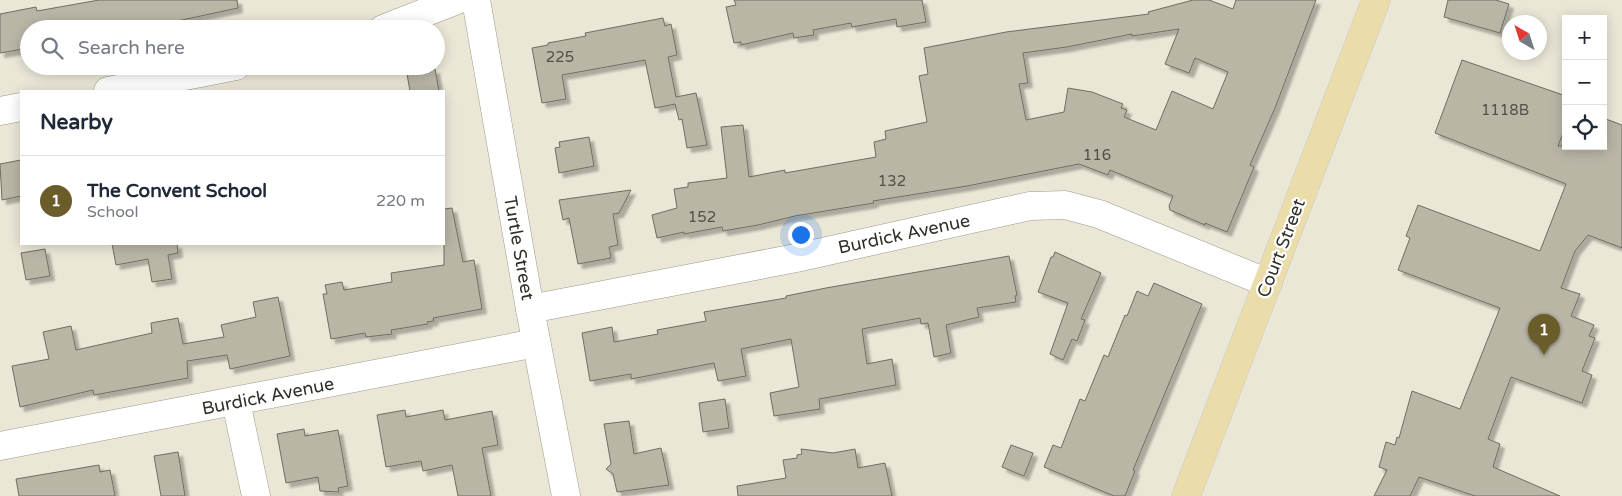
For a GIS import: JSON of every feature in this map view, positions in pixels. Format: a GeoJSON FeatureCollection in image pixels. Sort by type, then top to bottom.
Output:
{"type":"FeatureCollection","features":[{"type":"Feature","properties":{"kind":"main road","name":"Court Street"},"geometry":{"type":"LineString","coordinates":[[1186,496],[1376,0]]}},
{"type":"Feature","properties":{"kind":"street"},"geometry":{"type":"LineString","coordinates":[[406,20],[457,0]]}},
{"type":"Feature","properties":{"kind":"street","name":"Turtle Street"},"geometry":{"type":"LineString","coordinates":[[476,0],[536,343],[566,496]]}},
{"type":"Feature","properties":{"kind":"street"},"geometry":{"type":"LineString","coordinates":[[113,90],[190,75]]}},
{"type":"Feature","properties":{"kind":"street"},"geometry":{"type":"LineString","coordinates":[[0,112],[20,108]]}},
{"type":"Feature","properties":{"kind":"street","name":"Burdick Avenue"},"geometry":{"type":"LineString","coordinates":[[530,309],[796,258],[1030,206],[1065,206],[1099,214],[1268,283]]}},
{"type":"Feature","properties":{"kind":"street","name":"Burdick Avenue"},"geometry":{"type":"LineString","coordinates":[[0,446],[536,343]]}},
{"type":"Feature","properties":{"kind":"street"},"geometry":{"type":"LineString","coordinates":[[236,402],[256,496]]}},
{"type":"Feature","properties":{"kind":"building"},"geometry":{"type":"Polygon","coordinates":[[[99,0],[237,0],[238,8],[182,20],[20,20],[20,50],[0,53],[0,14],[36,7],[37,11],[99,0]]]}},
{"type":"Feature","properties":{"kind":"building"},"geometry":{"type":"Polygon","coordinates":[[[734,0],[922,0],[926,22],[897,27],[896,19],[852,27],[851,23],[813,30],[814,35],[794,38],[793,33],[741,45],[741,42],[734,43],[726,7],[736,5],[734,0]]]}},
{"type":"Feature","properties":{"kind":"building"},"geometry":{"type":"Polygon","coordinates":[[[1193,0],[1209,0],[1233,9],[1236,0],[1316,0],[1275,108],[1250,165],[1254,167],[1227,232],[1170,210],[1169,206],[1173,196],[1110,170],[1108,175],[1079,164],[967,186],[873,201],[874,203],[795,216],[758,225],[723,231],[722,227],[657,238],[652,215],[677,208],[674,189],[688,187],[688,183],[727,178],[721,127],[743,125],[749,177],[785,170],[785,173],[876,157],[874,142],[886,139],[885,131],[927,122],[919,76],[928,74],[924,48],[1006,32],[1149,14],[1148,12],[1193,0]],[[1179,29],[1132,36],[1132,34],[1067,47],[1023,53],[1028,83],[1019,84],[1026,120],[1064,112],[1068,88],[1092,92],[1123,104],[1121,108],[1127,110],[1124,117],[1156,130],[1172,91],[1213,109],[1228,72],[1195,58],[1189,73],[1165,64],[1179,29]]]}},
{"type":"Feature","properties":{"kind":"building"},"geometry":{"type":"Polygon","coordinates":[[[1448,0],[1496,0],[1509,4],[1506,15],[1502,15],[1500,33],[1444,17],[1448,0]]]}},
{"type":"Feature","properties":{"kind":"building"},"geometry":{"type":"Polygon","coordinates":[[[663,18],[665,26],[671,24],[677,55],[668,57],[676,97],[696,93],[707,145],[687,148],[682,119],[679,120],[675,104],[655,108],[645,60],[562,75],[566,99],[542,103],[532,48],[586,36],[585,33],[663,18]]]}},
{"type":"Feature","properties":{"kind":"building"},"geometry":{"type":"Polygon","coordinates":[[[1462,60],[1562,95],[1562,136],[1558,146],[1562,146],[1562,150],[1607,150],[1607,119],[1622,125],[1622,248],[1588,235],[1575,251],[1561,288],[1580,294],[1571,316],[1594,325],[1589,336],[1595,338],[1582,371],[1592,375],[1582,403],[1511,377],[1488,439],[1500,444],[1493,467],[1560,496],[1475,496],[1419,477],[1410,496],[1374,496],[1387,470],[1379,467],[1386,442],[1395,445],[1397,437],[1399,438],[1412,391],[1460,409],[1500,308],[1398,270],[1410,238],[1406,236],[1418,205],[1540,251],[1566,184],[1435,133],[1462,60]]]}},
{"type":"Feature","properties":{"kind":"building"},"geometry":{"type":"Polygon","coordinates":[[[407,75],[436,75],[439,90],[410,90],[407,75]]]}},
{"type":"Feature","properties":{"kind":"building"},"geometry":{"type":"Polygon","coordinates":[[[589,137],[594,166],[559,173],[555,148],[560,147],[559,142],[589,137]]]}},
{"type":"Feature","properties":{"kind":"building"},"geometry":{"type":"Polygon","coordinates":[[[20,160],[20,196],[2,200],[0,164],[20,160]]]}},
{"type":"Feature","properties":{"kind":"building"},"geometry":{"type":"Polygon","coordinates":[[[631,190],[619,213],[613,214],[618,245],[609,247],[611,258],[578,264],[569,218],[563,220],[559,200],[631,190]]]}},
{"type":"Feature","properties":{"kind":"building"},"geometry":{"type":"Polygon","coordinates":[[[452,208],[463,262],[474,260],[482,309],[433,318],[434,321],[427,322],[428,324],[391,330],[392,334],[366,337],[365,333],[331,339],[323,294],[327,294],[325,285],[342,282],[344,290],[392,282],[391,273],[444,265],[445,209],[452,208]]]}},
{"type":"Feature","properties":{"kind":"building"},"geometry":{"type":"Polygon","coordinates":[[[112,245],[177,245],[178,253],[168,255],[172,279],[152,282],[148,259],[116,265],[112,245]]]}},
{"type":"Feature","properties":{"kind":"building"},"geometry":{"type":"Polygon","coordinates":[[[45,249],[50,276],[26,280],[21,253],[45,249]]]}},
{"type":"Feature","properties":{"kind":"building"},"geometry":{"type":"Polygon","coordinates":[[[1055,252],[1101,273],[1081,319],[1085,320],[1077,341],[1072,339],[1063,360],[1050,354],[1068,303],[1038,292],[1051,257],[1053,257],[1055,252]]]}},
{"type":"Feature","properties":{"kind":"building"},"geometry":{"type":"Polygon","coordinates":[[[1009,256],[1017,295],[1015,296],[1016,302],[977,308],[979,317],[946,325],[951,353],[934,357],[928,323],[921,324],[920,318],[862,329],[867,364],[892,359],[896,385],[819,399],[820,409],[774,416],[770,393],[799,387],[791,339],[741,349],[746,376],[718,381],[714,363],[631,379],[631,374],[590,381],[582,333],[612,327],[614,342],[658,334],[657,330],[706,321],[704,312],[786,298],[786,296],[826,288],[1009,256]]]}},
{"type":"Feature","properties":{"kind":"building"},"geometry":{"type":"Polygon","coordinates":[[[1154,283],[1202,304],[1133,470],[1135,471],[1125,496],[1114,496],[1044,467],[1053,445],[1061,448],[1080,399],[1085,401],[1104,355],[1108,357],[1137,291],[1148,296],[1154,283]]]}},
{"type":"Feature","properties":{"kind":"building"},"geometry":{"type":"Polygon","coordinates":[[[278,297],[290,356],[230,369],[227,355],[187,361],[188,378],[94,395],[93,390],[20,407],[12,366],[49,359],[43,332],[71,326],[76,350],[152,333],[151,323],[178,318],[183,344],[224,337],[221,325],[256,317],[253,302],[278,297]]]}},
{"type":"Feature","properties":{"kind":"building"},"geometry":{"type":"Polygon","coordinates":[[[725,399],[729,428],[703,432],[699,403],[725,399]]]}},
{"type":"Feature","properties":{"kind":"building"},"geometry":{"type":"Polygon","coordinates":[[[405,410],[406,417],[443,410],[445,420],[492,411],[498,445],[482,448],[491,496],[458,496],[452,465],[423,471],[421,461],[386,467],[377,415],[405,410]]]}},
{"type":"Feature","properties":{"kind":"building"},"geometry":{"type":"Polygon","coordinates":[[[629,421],[634,454],[661,448],[669,485],[617,492],[613,474],[606,469],[611,464],[604,424],[629,421]]]}},
{"type":"Feature","properties":{"kind":"building"},"geometry":{"type":"Polygon","coordinates":[[[304,429],[305,436],[338,430],[348,486],[338,488],[339,492],[320,491],[318,477],[286,483],[277,434],[304,429]]]}},
{"type":"Feature","properties":{"kind":"building"},"geometry":{"type":"Polygon","coordinates":[[[1011,445],[1033,453],[1024,476],[1002,467],[1011,445]]]}},
{"type":"Feature","properties":{"kind":"building"},"geometry":{"type":"Polygon","coordinates":[[[801,449],[833,453],[855,449],[858,468],[885,463],[892,496],[738,496],[737,486],[786,478],[783,460],[797,458],[797,455],[802,454],[801,449]]]}},
{"type":"Feature","properties":{"kind":"building"},"geometry":{"type":"Polygon","coordinates":[[[178,452],[185,496],[161,496],[154,456],[178,452]]]}},
{"type":"Feature","properties":{"kind":"building"},"geometry":{"type":"Polygon","coordinates":[[[99,465],[100,472],[110,470],[115,496],[19,496],[16,479],[99,465]]]}},
{"type":"Feature","properties":{"kind":"place","name":"The Convent School"},"geometry":{"type":"Point","coordinates":[1544,355]}}]}
